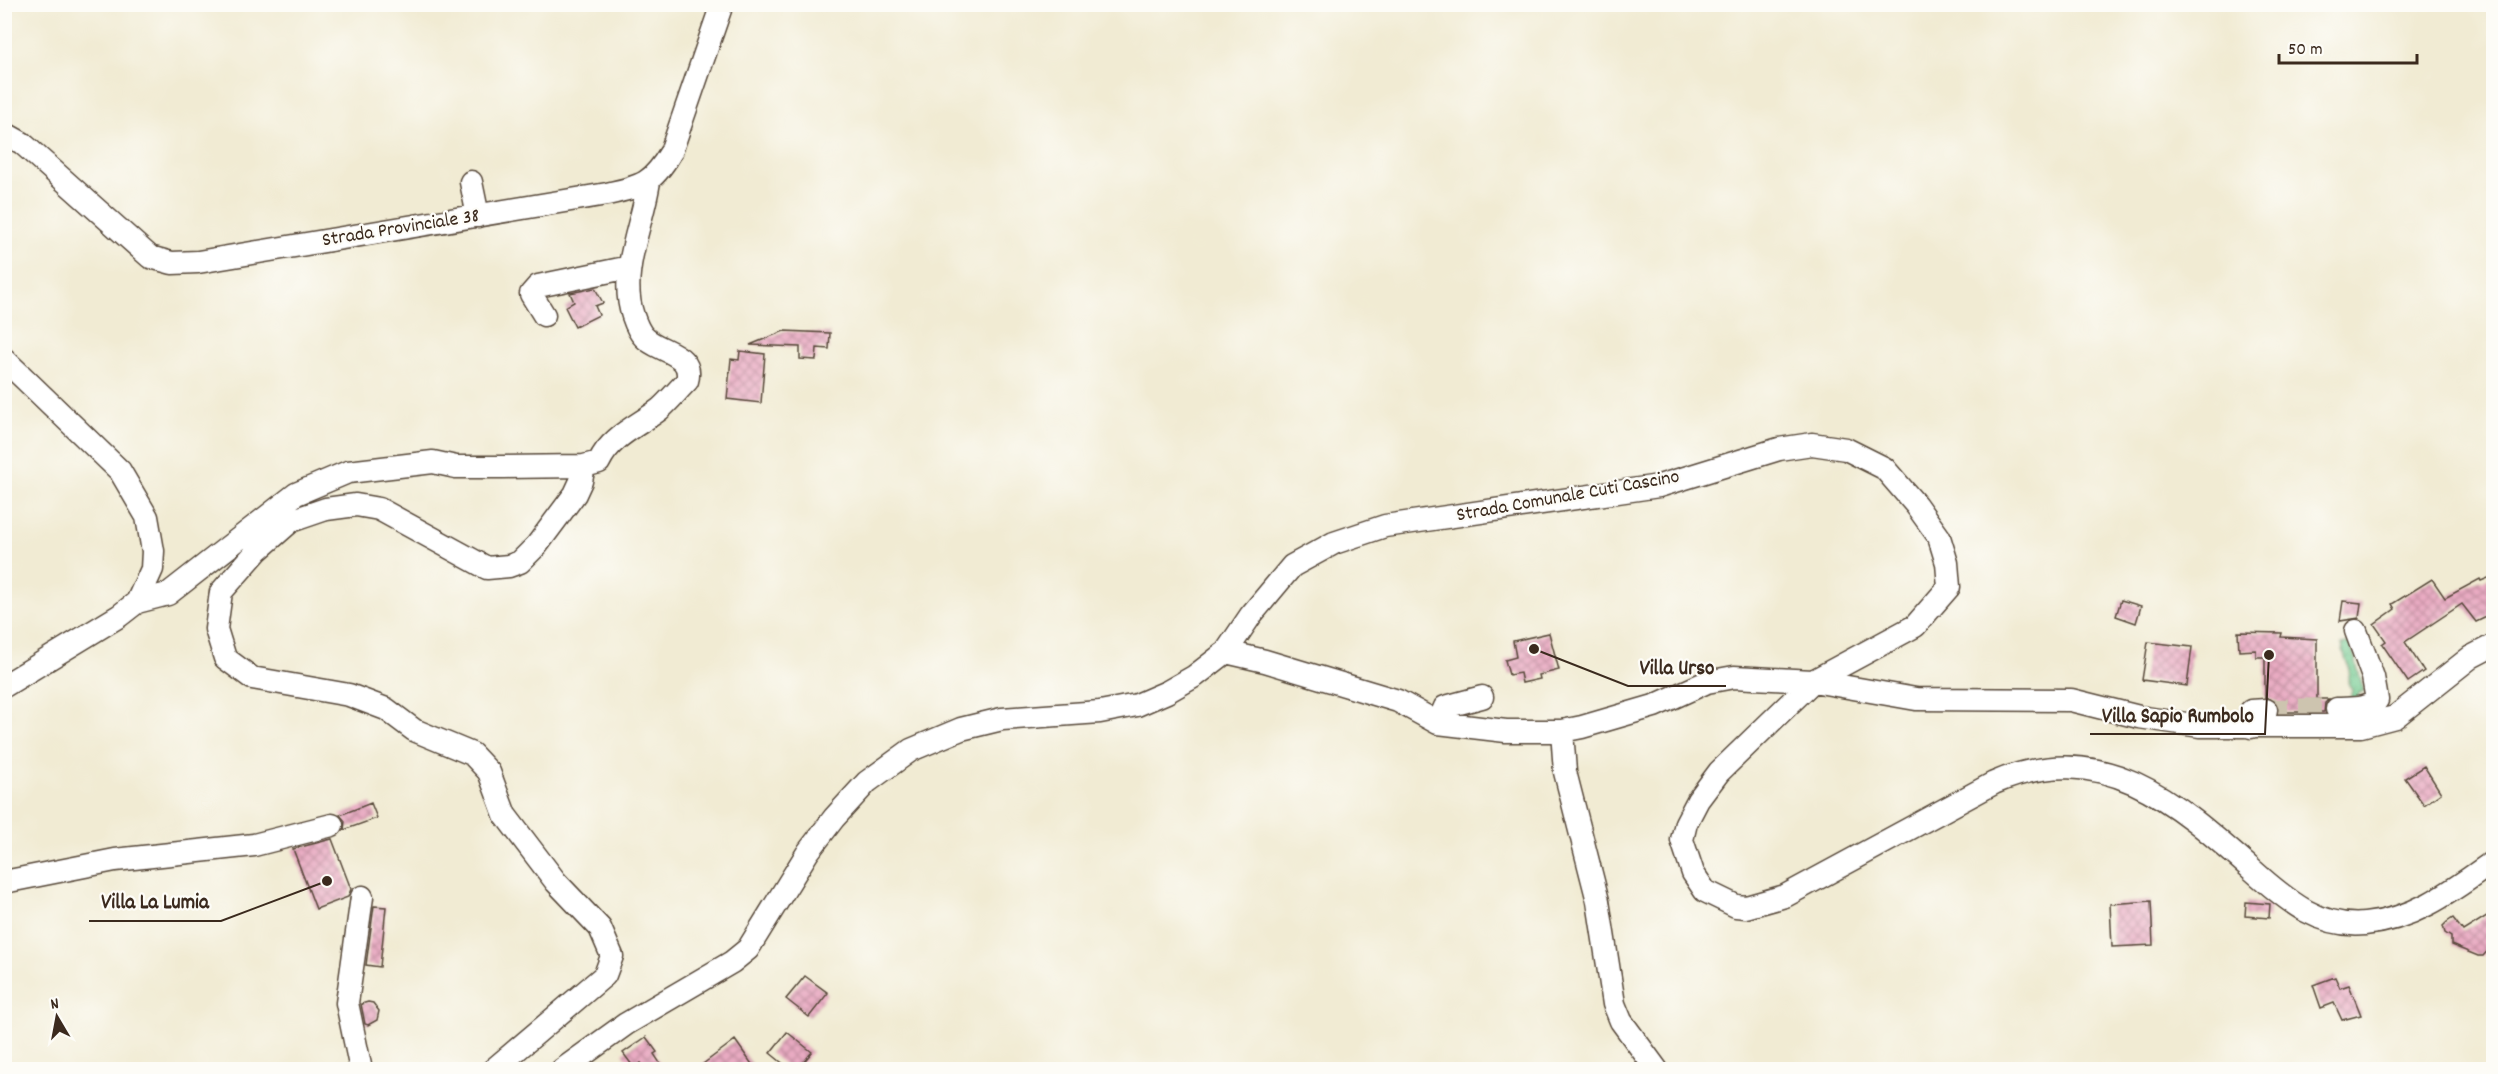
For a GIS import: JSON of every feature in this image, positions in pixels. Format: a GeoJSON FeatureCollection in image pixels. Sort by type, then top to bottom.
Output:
{"type":"FeatureCollection","features":[{"type":"Feature","properties":{"kind":"street"},"geometry":{"type":"LineString","coordinates":[[4,686],[119,616],[137,602],[168,594],[296,494],[348,472],[433,462],[456,467],[584,466],[599,462],[605,449],[631,427],[660,408],[687,381],[688,369],[682,359],[644,336],[633,318],[628,300],[630,267],[649,181],[660,170],[671,152],[722,4]]}},
{"type":"Feature","properties":{"kind":"street","name":"Strada Provinciale 38"},"geometry":{"type":"LineString","coordinates":[[4,133],[22,143],[150,257],[172,263],[198,262],[608,194],[649,181]]}},
{"type":"Feature","properties":{"kind":"street"},"geometry":{"type":"LineString","coordinates":[[471,182],[478,216]]}},
{"type":"Feature","properties":{"kind":"street"},"geometry":{"type":"LineString","coordinates":[[544,315],[531,294],[538,286],[630,267]]}},
{"type":"Feature","properties":{"kind":"street"},"geometry":{"type":"LineString","coordinates":[[4,359],[120,471],[147,517],[153,550],[152,569],[137,602]]}},
{"type":"Feature","properties":{"kind":"street","name":"Strada Comunale Cuti Cascino"},"geometry":{"type":"LineString","coordinates":[[562,1070],[626,1024],[732,962],[748,949],[808,852],[834,818],[867,782],[910,750],[961,729],[1002,718],[1100,712],[1137,705],[1196,676],[1226,652],[1251,615],[1292,566],[1334,543],[1385,526],[1659,486],[1779,449],[1812,444],[1846,449],[1884,468],[1916,505],[1939,537],[1947,563],[1949,587],[1915,626],[1813,681],[1719,772],[1698,800],[1686,823],[1682,840],[1693,873],[1706,891],[1736,906],[1746,907],[1785,896],[1994,783],[2039,768],[2084,768],[2129,779],[2172,806],[2300,909],[2340,924],[2364,924],[2414,912],[2438,901],[2493,861]]}},
{"type":"Feature","properties":{"kind":"street"},"geometry":{"type":"LineString","coordinates":[[493,1070],[605,975],[612,956],[600,928],[556,882],[505,815],[489,772],[472,754],[414,730],[387,710],[349,695],[252,678],[225,658],[216,629],[221,592],[258,550],[291,521],[326,509],[356,505],[380,509],[488,567],[509,566],[520,562],[537,545],[575,494],[584,466]]}},
{"type":"Feature","properties":{"kind":"street"},"geometry":{"type":"LineString","coordinates":[[2337,709],[2371,705],[2377,700],[2373,677],[2356,631]]}},
{"type":"Feature","properties":{"kind":"street"},"geometry":{"type":"LineString","coordinates":[[1226,652],[1275,664],[1398,701],[1438,723],[1506,731],[1562,731],[1654,706],[1707,682],[1734,678],[1813,681],[1916,699],[2071,700],[2139,717],[2200,726],[2258,718],[2361,726],[2384,722],[2405,710],[2471,657],[2493,645]]}},
{"type":"Feature","properties":{"kind":"street"},"geometry":{"type":"LineString","coordinates":[[1438,723],[1445,707],[1482,697]]}},
{"type":"Feature","properties":{"kind":"street"},"geometry":{"type":"LineString","coordinates":[[1562,731],[1565,772],[1598,901],[1614,1004],[1622,1021],[1657,1070]]}},
{"type":"Feature","properties":{"kind":"street"},"geometry":{"type":"LineString","coordinates":[[4,882],[115,860],[254,845],[333,825]]}},
{"type":"Feature","properties":{"kind":"street"},"geometry":{"type":"LineString","coordinates":[[361,1070],[347,1003],[362,897]]}},
{"type":"Feature","properties":{"kind":"green space"},"geometry":{"type":"Polygon","coordinates":[[[2350,642],[2364,691],[2359,693],[2358,698],[2350,699],[2352,690],[2348,681],[2350,669],[2342,644],[2350,642]]]}},
{"type":"Feature","properties":{"kind":"building"},"geometry":{"type":"Polygon","coordinates":[[[595,288],[603,303],[595,306],[599,315],[575,327],[565,307],[574,302],[570,293],[595,288]]]}},
{"type":"Feature","properties":{"kind":"building"},"geometry":{"type":"Polygon","coordinates":[[[784,331],[830,333],[829,349],[817,348],[816,360],[800,359],[800,347],[750,345],[784,331]]]}},
{"type":"Feature","properties":{"kind":"building"},"geometry":{"type":"Polygon","coordinates":[[[740,351],[765,354],[761,403],[727,399],[731,359],[739,360],[740,351]]]}},
{"type":"Feature","properties":{"kind":"building"},"geometry":{"type":"Polygon","coordinates":[[[2493,576],[2493,614],[2476,622],[2462,604],[2405,642],[2424,671],[2408,682],[2382,644],[2386,641],[2374,624],[2395,609],[2392,604],[2432,579],[2445,598],[2480,579],[2481,581],[2493,576]]]}},
{"type":"Feature","properties":{"kind":"building"},"geometry":{"type":"Polygon","coordinates":[[[2121,600],[2141,606],[2136,623],[2116,616],[2121,600]]]}},
{"type":"Feature","properties":{"kind":"building"},"geometry":{"type":"Polygon","coordinates":[[[2343,601],[2361,603],[2359,618],[2340,621],[2343,601]]]}},
{"type":"Feature","properties":{"kind":"building"},"geometry":{"type":"Polygon","coordinates":[[[2238,632],[2282,633],[2281,637],[2317,639],[2317,699],[2329,699],[2325,703],[2324,712],[2279,712],[2277,702],[2265,697],[2265,657],[2256,657],[2256,650],[2239,651],[2238,632]]]}},
{"type":"Feature","properties":{"kind":"building"},"geometry":{"type":"Polygon","coordinates":[[[1549,633],[1559,670],[1539,675],[1540,679],[1522,683],[1520,673],[1509,675],[1505,660],[1516,657],[1513,641],[1549,633]]]}},
{"type":"Feature","properties":{"kind":"building"},"geometry":{"type":"Polygon","coordinates":[[[2148,642],[2192,647],[2187,686],[2142,680],[2148,642]]]}},
{"type":"Feature","properties":{"kind":"building"},"geometry":{"type":"Polygon","coordinates":[[[2424,766],[2441,793],[2424,805],[2405,778],[2424,766]]]}},
{"type":"Feature","properties":{"kind":"building"},"geometry":{"type":"Polygon","coordinates":[[[371,803],[377,818],[344,830],[345,821],[340,815],[371,803]]]}},
{"type":"Feature","properties":{"kind":"building"},"geometry":{"type":"Polygon","coordinates":[[[332,839],[351,889],[348,897],[316,909],[293,849],[332,839]]]}},
{"type":"Feature","properties":{"kind":"building"},"geometry":{"type":"Polygon","coordinates":[[[2151,901],[2153,945],[2112,947],[2110,904],[2151,901]]]}},
{"type":"Feature","properties":{"kind":"building"},"geometry":{"type":"Polygon","coordinates":[[[2246,902],[2270,904],[2269,918],[2245,916],[2246,902]]]}},
{"type":"Feature","properties":{"kind":"building"},"geometry":{"type":"Polygon","coordinates":[[[374,906],[386,907],[380,967],[366,965],[374,906]]]}},
{"type":"Feature","properties":{"kind":"building"},"geometry":{"type":"Polygon","coordinates":[[[2493,912],[2493,945],[2483,956],[2451,945],[2451,937],[2445,933],[2443,926],[2447,922],[2453,918],[2463,931],[2493,912]]]}},
{"type":"Feature","properties":{"kind":"building"},"geometry":{"type":"Polygon","coordinates":[[[805,976],[828,993],[809,1017],[786,999],[805,976]]]}},
{"type":"Feature","properties":{"kind":"building"},"geometry":{"type":"Polygon","coordinates":[[[2335,977],[2340,988],[2349,985],[2361,1015],[2342,1020],[2334,1003],[2321,1008],[2313,985],[2335,977]]]}},
{"type":"Feature","properties":{"kind":"building"},"geometry":{"type":"Polygon","coordinates":[[[373,1003],[379,1011],[377,1020],[368,1025],[365,1024],[361,1004],[373,1003]]]}},
{"type":"Feature","properties":{"kind":"building"},"geometry":{"type":"Polygon","coordinates":[[[787,1032],[812,1052],[797,1070],[791,1070],[770,1053],[787,1032]]]}},
{"type":"Feature","properties":{"kind":"building"},"geometry":{"type":"Polygon","coordinates":[[[646,1037],[657,1052],[654,1054],[660,1063],[652,1070],[646,1070],[641,1063],[635,1069],[623,1053],[646,1037]]]}},
{"type":"Feature","properties":{"kind":"building"},"geometry":{"type":"Polygon","coordinates":[[[735,1040],[756,1070],[695,1070],[735,1040]]]}},
{"type":"Feature","properties":{"kind":"tunnel"},"geometry":{"type":"LineString","coordinates":[[2266,710],[2337,709]]}},
{"type":"Feature","properties":{"kind":"place","name":"Villa Urso"},"geometry":{"type":"Point","coordinates":[1534,649]}},
{"type":"Feature","properties":{"kind":"place","name":"Villa Sapio Rumbolo"},"geometry":{"type":"Point","coordinates":[2269,655]}},
{"type":"Feature","properties":{"kind":"place","name":"Villa La Lumia"},"geometry":{"type":"Point","coordinates":[327,881]}}]}
